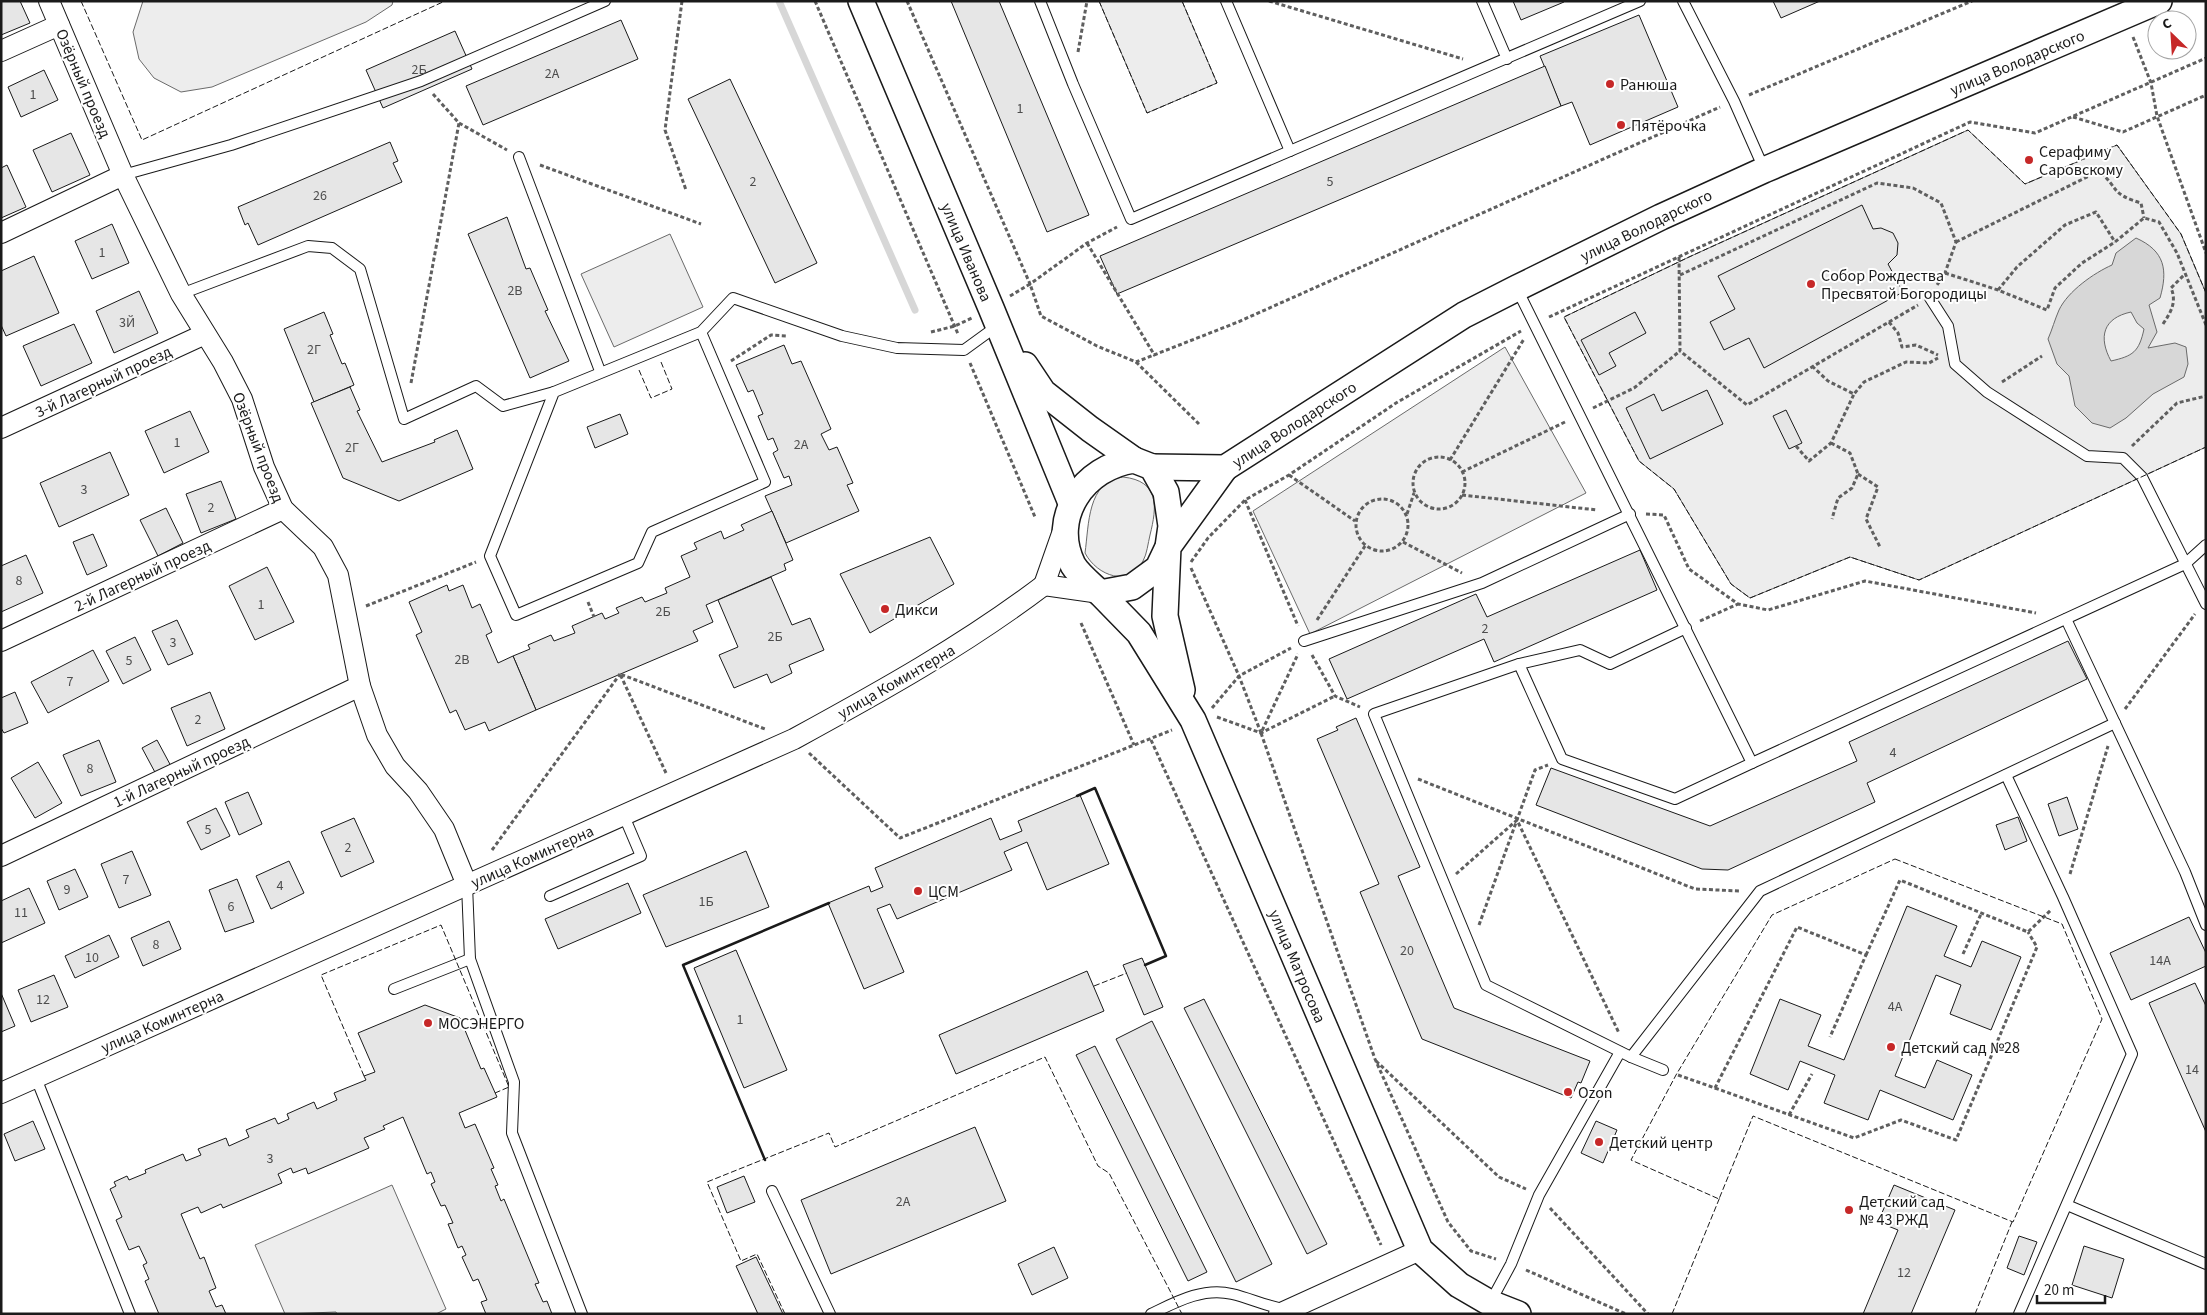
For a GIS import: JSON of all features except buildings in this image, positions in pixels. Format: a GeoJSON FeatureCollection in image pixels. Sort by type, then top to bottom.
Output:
{"type":"FeatureCollection","features":[{"type":"Feature","properties":{"kind":"street","name":"Озёрный проезд"},"geometry":{"type":"LineString","coordinates":[[49,1],[123,175],[181,294],[242,398],[264,467],[283,509],[323,548],[338,575],[360,686],[377,735],[395,766],[418,791],[444,829],[467,885]]}},
{"type":"Feature","properties":{"kind":"street","name":"улица Иванова"},"geometry":{"type":"LineString","coordinates":[[861,1],[998,326],[1068,513]]}},
{"type":"Feature","properties":{"kind":"street","name":"улица Володарского"},"geometry":{"type":"LineString","coordinates":[[1143,463],[1226,468],[1464,315],[1517,288],[1661,217],[1764,170],[2159,1]]}},
{"type":"Feature","properties":{"kind":"street"},"geometry":{"type":"LineString","coordinates":[[1,51],[59,24]]}},
{"type":"Feature","properties":{"kind":"street"},"geometry":{"type":"LineString","coordinates":[[1,233],[123,175]]}},
{"type":"Feature","properties":{"kind":"street"},"geometry":{"type":"LineString","coordinates":[[998,326],[1043,392],[1090,429],[1143,463],[1166,492],[1171,526],[1168,547],[1165,616],[1200,715]]}},
{"type":"Feature","properties":{"kind":"street","name":"3-й Лагерный проезд"},"geometry":{"type":"LineString","coordinates":[[1,428],[206,334]]}},
{"type":"Feature","properties":{"kind":"street"},"geometry":{"type":"LineString","coordinates":[[1143,463],[1116,462],[1098,472],[1068,513],[1044,585],[1100,593],[1132,587],[1158,568],[1168,547],[1226,468]]}},
{"type":"Feature","properties":{"kind":"street","name":"2-й Лагерный проезд"},"geometry":{"type":"LineString","coordinates":[[1,641],[283,509]]}},
{"type":"Feature","properties":{"kind":"street"},"geometry":{"type":"LineString","coordinates":[[1068,513],[1066,546],[1074,567],[1100,593]]}},
{"type":"Feature","properties":{"kind":"street","name":"улица Коминтерна"},"geometry":{"type":"LineString","coordinates":[[1,1093],[675,794],[794,739],[901,681],[1004,616],[1044,585]]}},
{"type":"Feature","properties":{"kind":"street","name":"улица Матросова"},"geometry":{"type":"LineString","coordinates":[[1100,593],[1139,633],[1200,715],[1420,1250],[1460,1285],[1491,1308],[1518,1314]]}},
{"type":"Feature","properties":{"kind":"street","name":"1-й Лагерный проезд"},"geometry":{"type":"LineString","coordinates":[[1,856],[360,686]]}},
{"type":"Feature","properties":{"kind":"street"},"geometry":{"type":"LineString","coordinates":[[1284,1311],[1420,1250]]}},
{"type":"Feature","properties":{"kind":"lane"},"geometry":{"type":"LineString","coordinates":[[123,175],[231,145],[421,82],[605,1]]}},
{"type":"Feature","properties":{"kind":"lane"},"geometry":{"type":"LineString","coordinates":[[1040,1],[1073,84],[1131,219],[1640,1]]}},
{"type":"Feature","properties":{"kind":"lane"},"geometry":{"type":"LineString","coordinates":[[1226,1],[1290,151]]}},
{"type":"Feature","properties":{"kind":"lane"},"geometry":{"type":"LineString","coordinates":[[1482,1],[1506,58]]}},
{"type":"Feature","properties":{"kind":"lane"},"geometry":{"type":"LineString","coordinates":[[1683,1],[1734,101],[1764,170]]}},
{"type":"Feature","properties":{"kind":"lane"},"geometry":{"type":"LineString","coordinates":[[519,157],[600,371]]}},
{"type":"Feature","properties":{"kind":"lane"},"geometry":{"type":"LineString","coordinates":[[181,294],[308,246],[332,248],[360,269],[404,419],[476,386],[504,406],[554,392],[600,371],[701,332],[733,298],[852,338],[897,348],[964,350],[998,326]]}},
{"type":"Feature","properties":{"kind":"lane"},"geometry":{"type":"LineString","coordinates":[[1517,288],[1533,324],[1630,514],[1752,763]]}},
{"type":"Feature","properties":{"kind":"lane"},"geometry":{"type":"LineString","coordinates":[[1930,298],[1948,326],[1955,364],[1987,392],[2087,456],[2123,458],[2142,476],[2206,604]]}},
{"type":"Feature","properties":{"kind":"lane"},"geometry":{"type":"LineString","coordinates":[[554,392],[490,556],[516,615],[638,562],[652,532],[765,482],[701,332]]}},
{"type":"Feature","properties":{"kind":"lane"},"geometry":{"type":"LineString","coordinates":[[1304,641],[1482,583],[1630,514]]}},
{"type":"Feature","properties":{"kind":"lane"},"geometry":{"type":"LineString","coordinates":[[1519,664],[1562,759],[1674,799],[2185,564],[2206,544]]}},
{"type":"Feature","properties":{"kind":"lane"},"geometry":{"type":"LineString","coordinates":[[2066,619],[2185,872],[2206,925]]}},
{"type":"Feature","properties":{"kind":"lane"},"geometry":{"type":"LineString","coordinates":[[1663,1070],[1630,1057],[1486,985],[1374,714],[1519,664],[1580,650],[1610,664],[1686,628]]}},
{"type":"Feature","properties":{"kind":"lane"},"geometry":{"type":"LineString","coordinates":[[1630,1057],[1760,891],[2115,723]]}},
{"type":"Feature","properties":{"kind":"lane"},"geometry":{"type":"LineString","coordinates":[[2006,775],[2063,897],[2132,1054],[2020,1314]]}},
{"type":"Feature","properties":{"kind":"lane"},"geometry":{"type":"LineString","coordinates":[[550,896],[642,856],[624,816]]}},
{"type":"Feature","properties":{"kind":"lane"},"geometry":{"type":"LineString","coordinates":[[467,885],[470,959],[514,1082],[512,1133],[582,1314]]}},
{"type":"Feature","properties":{"kind":"lane"},"geometry":{"type":"LineString","coordinates":[[394,989],[470,959]]}},
{"type":"Feature","properties":{"kind":"lane"},"geometry":{"type":"LineString","coordinates":[[1491,1308],[1539,1195],[1620,1052]]}},
{"type":"Feature","properties":{"kind":"lane"},"geometry":{"type":"LineString","coordinates":[[36,1078],[130,1314]]}},
{"type":"Feature","properties":{"kind":"lane"},"geometry":{"type":"LineString","coordinates":[[772,1191],[830,1314]]}},
{"type":"Feature","properties":{"kind":"lane"},"geometry":{"type":"LineString","coordinates":[[2066,1205],[2206,1264]]}},
{"type":"Feature","properties":{"kind":"lane"},"geometry":{"type":"LineString","coordinates":[[1151,1314],[1186,1298],[1206,1293],[1230,1294],[1284,1311]]}},
{"type":"Feature","properties":{"kind":"path"},"geometry":{"type":"LineString","coordinates":[[682,1],[665,130],[686,190]]}},
{"type":"Feature","properties":{"kind":"path"},"geometry":{"type":"LineString","coordinates":[[815,1],[1035,517]]}},
{"type":"Feature","properties":{"kind":"path"},"geometry":{"type":"LineString","coordinates":[[907,1],[1030,284],[1087,243],[1131,219]]}},
{"type":"Feature","properties":{"kind":"path"},"geometry":{"type":"LineString","coordinates":[[1073,84],[1087,1]]}},
{"type":"Feature","properties":{"kind":"path"},"geometry":{"type":"LineString","coordinates":[[1269,1],[1488,66]]}},
{"type":"Feature","properties":{"kind":"path"},"geometry":{"type":"LineString","coordinates":[[1087,243],[1156,356],[1248,318],[1734,101],[1972,1]]}},
{"type":"Feature","properties":{"kind":"path"},"geometry":{"type":"LineString","coordinates":[[2125,16],[2151,83],[2157,116],[2206,253]]}},
{"type":"Feature","properties":{"kind":"path"},"geometry":{"type":"LineString","coordinates":[[1626,1314],[1511,1264],[1471,1251],[1448,1222],[1375,1060],[1261,732],[1240,676],[1190,564],[1208,538],[1245,500],[1289,475],[1396,403],[1533,324],[1970,122],[2035,133],[2206,58]]}},
{"type":"Feature","properties":{"kind":"path"},"geometry":{"type":"LineString","coordinates":[[421,82],[459,123],[519,157],[701,224]]}},
{"type":"Feature","properties":{"kind":"path"},"geometry":{"type":"LineString","coordinates":[[2072,117],[2123,132],[2206,95]]}},
{"type":"Feature","properties":{"kind":"path"},"geometry":{"type":"LineString","coordinates":[[404,419],[459,123]]}},
{"type":"Feature","properties":{"kind":"path"},"geometry":{"type":"LineString","coordinates":[[1956,242],[2099,171],[2106,177],[2113,190],[2124,198],[2141,203],[2144,218]]}},
{"type":"Feature","properties":{"kind":"path"},"geometry":{"type":"LineString","coordinates":[[1680,275],[1877,183],[1913,188],[1940,203],[1956,242],[1945,274],[1930,298],[1747,404],[1680,351]]}},
{"type":"Feature","properties":{"kind":"path"},"geometry":{"type":"LineString","coordinates":[[1998,290],[2017,267],[2065,225],[2096,212],[2115,242]]}},
{"type":"Feature","properties":{"kind":"path"},"geometry":{"type":"LineString","coordinates":[[1945,274],[1998,290],[2047,310],[2055,288],[2082,263],[2115,242],[2144,218]]}},
{"type":"Feature","properties":{"kind":"path"},"geometry":{"type":"LineString","coordinates":[[2144,218],[2159,222],[2177,252],[2206,325]]}},
{"type":"Feature","properties":{"kind":"path"},"geometry":{"type":"LineString","coordinates":[[1679,257],[1680,351]]}},
{"type":"Feature","properties":{"kind":"path"},"geometry":{"type":"LineString","coordinates":[[2163,324],[2172,310],[2175,297],[2171,288],[2186,274]]}},
{"type":"Feature","properties":{"kind":"path"},"geometry":{"type":"LineString","coordinates":[[1796,446],[1809,461],[1831,443],[1854,394],[1864,382],[1906,362],[1929,363],[1941,356],[1916,345],[1902,347],[1898,333],[1889,322]]}},
{"type":"Feature","properties":{"kind":"path"},"geometry":{"type":"LineString","coordinates":[[1450,460],[1533,324]]}},
{"type":"Feature","properties":{"kind":"path"},"geometry":{"type":"LineString","coordinates":[[1462,472],[1634,388],[1680,351]]}},
{"type":"Feature","properties":{"kind":"path"},"geometry":{"type":"LineString","coordinates":[[1987,392],[2042,356]]}},
{"type":"Feature","properties":{"kind":"path"},"geometry":{"type":"LineString","coordinates":[[1136,362],[1198,424]]}},
{"type":"Feature","properties":{"kind":"path"},"geometry":{"type":"LineString","coordinates":[[1812,366],[1828,381],[1854,394]]}},
{"type":"Feature","properties":{"kind":"path"},"geometry":{"type":"LineString","coordinates":[[2123,458],[2129,449],[2177,403],[2206,396]]}},
{"type":"Feature","properties":{"kind":"path"},"geometry":{"type":"LineString","coordinates":[[1831,443],[1850,453],[1858,474],[1878,487],[1866,519],[1880,547]]}},
{"type":"Feature","properties":{"kind":"path"},"geometry":{"type":"LineString","coordinates":[[1407,515],[1400,505],[1390,500],[1375,499],[1363,506],[1355,521],[1357,534],[1365,546],[1376,552],[1392,550],[1402,542],[1408,531],[1407,515],[1414,493],[1413,478],[1421,464],[1435,457],[1450,460],[1462,472],[1465,485],[1462,495],[1451,506],[1438,509],[1426,506],[1414,493]]}},
{"type":"Feature","properties":{"kind":"path"},"geometry":{"type":"LineString","coordinates":[[1832,519],[1838,498],[1852,488],[1858,474]]}},
{"type":"Feature","properties":{"kind":"path"},"geometry":{"type":"LineString","coordinates":[[1289,475],[1355,521]]}},
{"type":"Feature","properties":{"kind":"path"},"geometry":{"type":"LineString","coordinates":[[1462,495],[1630,514],[1664,515],[1689,569],[1738,604],[1768,610],[1865,580],[2066,619]]}},
{"type":"Feature","properties":{"kind":"path"},"geometry":{"type":"LineString","coordinates":[[1245,500],[1304,641],[1335,696],[1374,714]]}},
{"type":"Feature","properties":{"kind":"path"},"geometry":{"type":"LineString","coordinates":[[1402,542],[1482,583]]}},
{"type":"Feature","properties":{"kind":"path"},"geometry":{"type":"LineString","coordinates":[[1261,732],[1304,641],[1365,546]]}},
{"type":"Feature","properties":{"kind":"path"},"geometry":{"type":"LineString","coordinates":[[346,614],[490,556]]}},
{"type":"Feature","properties":{"kind":"path"},"geometry":{"type":"LineString","coordinates":[[1686,628],[1738,604]]}},
{"type":"Feature","properties":{"kind":"path"},"geometry":{"type":"LineString","coordinates":[[1081,623],[1134,744]]}},
{"type":"Feature","properties":{"kind":"path"},"geometry":{"type":"LineString","coordinates":[[620,674],[794,739],[900,838],[1134,744],[1151,740],[1200,715],[1240,676],[1304,641]]}},
{"type":"Feature","properties":{"kind":"path"},"geometry":{"type":"LineString","coordinates":[[620,674],[675,794]]}},
{"type":"Feature","properties":{"kind":"path"},"geometry":{"type":"LineString","coordinates":[[490,854],[620,674]]}},
{"type":"Feature","properties":{"kind":"path"},"geometry":{"type":"LineString","coordinates":[[1200,715],[1261,732],[1335,696]]}},
{"type":"Feature","properties":{"kind":"path"},"geometry":{"type":"LineString","coordinates":[[1151,740],[1390,1264]]}},
{"type":"Feature","properties":{"kind":"path"},"geometry":{"type":"LineString","coordinates":[[1471,948],[1535,770],[1562,759]]}},
{"type":"Feature","properties":{"kind":"path"},"geometry":{"type":"LineString","coordinates":[[1396,770],[1517,820],[1695,889],[1760,891]]}},
{"type":"Feature","properties":{"kind":"path"},"geometry":{"type":"LineString","coordinates":[[1444,885],[1517,820]]}},
{"type":"Feature","properties":{"kind":"path"},"geometry":{"type":"LineString","coordinates":[[1517,820],[1630,1057]]}},
{"type":"Feature","properties":{"kind":"path"},"geometry":{"type":"LineString","coordinates":[[1663,1070],[1854,1138],[1901,1120],[1956,1140],[2037,947],[2028,932],[1900,880],[1830,1037]]}},
{"type":"Feature","properties":{"kind":"path"},"geometry":{"type":"LineString","coordinates":[[2028,932],[2063,897]]}},
{"type":"Feature","properties":{"kind":"path"},"geometry":{"type":"LineString","coordinates":[[1963,954],[1981,914]]}},
{"type":"Feature","properties":{"kind":"path"},"geometry":{"type":"LineString","coordinates":[[1714,1088],[1797,927],[1866,955]]}},
{"type":"Feature","properties":{"kind":"path"},"geometry":{"type":"LineString","coordinates":[[1375,1060],[1499,1176],[1539,1195],[1648,1314]]}},
{"type":"Feature","properties":{"kind":"path"},"geometry":{"type":"LineString","coordinates":[[1789,1115],[1812,1074]]}},
{"type":"Feature","properties":{"kind":"shaded area"},"geometry":{"type":"Polygon","coordinates":[[[143,1],[393,1],[392,5],[366,22],[212,87],[181,92],[154,78],[139,59],[133,32],[143,1]]]}},
{"type":"Feature","properties":{"kind":"shaded area"},"geometry":{"type":"Polygon","coordinates":[[[1099,1],[1182,1],[1217,83],[1147,113],[1099,1]]]}},
{"type":"Feature","properties":{"kind":"shaded area"},"geometry":{"type":"Polygon","coordinates":[[[1968,130],[2025,184],[2117,145],[2181,234],[2206,293],[2206,447],[1919,580],[1850,557],[1750,598],[1731,584],[1674,489],[1639,461],[1564,317],[1689,257],[1968,130]]]}},
{"type":"Feature","properties":{"kind":"shaded area"},"geometry":{"type":"Polygon","coordinates":[[[670,234],[703,307],[614,347],[581,274],[670,234]]]}},
{"type":"Feature","properties":{"kind":"shaded area"},"geometry":{"type":"Polygon","coordinates":[[[2136,238],[2146,243],[2158,255],[2164,270],[2164,279],[2160,298],[2149,305],[2157,332],[2148,348],[2175,343],[2186,347],[2188,364],[2184,377],[2153,394],[2126,418],[2110,428],[2092,423],[2075,406],[2069,376],[2057,364],[2048,339],[2063,303],[2090,278],[2112,265],[2116,253],[2136,238]],[[2131,312],[2114,319],[2109,324],[2104,337],[2111,361],[2130,355],[2137,348],[2144,329],[2137,323],[2131,312]]]}},
{"type":"Feature","properties":{"kind":"shaded area"},"geometry":{"type":"Polygon","coordinates":[[[1505,347],[1586,493],[1310,634],[1253,511],[1505,347]]]}},
{"type":"Feature","properties":{"kind":"shaded area"},"geometry":{"type":"Polygon","coordinates":[[[1123,477],[1135,479],[1150,490],[1153,497],[1154,515],[1146,552],[1137,569],[1130,574],[1114,576],[1097,568],[1085,553],[1089,518],[1096,495],[1111,480],[1123,477]]]}},
{"type":"Feature","properties":{"kind":"shaded area"},"geometry":{"type":"Polygon","coordinates":[[[392,1185],[446,1309],[436,1314],[337,1314],[336,1312],[285,1314],[255,1245],[392,1185]]]}},
{"type":"Feature","properties":{"kind":"waterway"},"geometry":{"type":"LineString","coordinates":[[779,1],[915,310]]}},
{"type":"Feature","properties":{"kind":"fence"},"geometry":{"type":"LineString","coordinates":[[81,1],[142,140],[445,1]]}},
{"type":"Feature","properties":{"kind":"fence"},"geometry":{"type":"LineString","coordinates":[[1099,1],[1147,113],[1217,83],[1182,1]]}},
{"type":"Feature","properties":{"kind":"fence"},"geometry":{"type":"LineString","coordinates":[[2206,293],[2181,234],[2117,145],[2025,184],[1968,130],[1689,257],[1564,317],[1639,461],[1674,489],[1731,584],[1750,598],[1850,557],[1919,580],[2206,447]]}},
{"type":"Feature","properties":{"kind":"fence"},"geometry":{"type":"LineString","coordinates":[[639,370],[651,398],[672,389],[661,362]]}},
{"type":"Feature","properties":{"kind":"fence"},"geometry":{"type":"LineString","coordinates":[[1895,859],[2062,924],[2102,1019],[2013,1222],[1753,1116],[1719,1199],[1631,1160],[1676,1075],[1772,915],[1895,859]]}},
{"type":"Feature","properties":{"kind":"fence"},"geometry":{"type":"LineString","coordinates":[[364,1076],[321,975],[441,925],[509,1087],[495,1093]]}},
{"type":"Feature","properties":{"kind":"fence"},"geometry":{"type":"LineString","coordinates":[[1094,986],[1127,973]]}},
{"type":"Feature","properties":{"kind":"fence"},"geometry":{"type":"LineString","coordinates":[[785,1314],[757,1254],[741,1261],[707,1182],[829,1133],[835,1147],[1045,1057],[1098,1166],[1109,1173],[1182,1314]]}},
{"type":"Feature","properties":{"kind":"fence"},"geometry":{"type":"LineString","coordinates":[[1672,1314],[1720,1197]]}},
{"type":"Feature","properties":{"kind":"fence"},"geometry":{"type":"LineString","coordinates":[[1975,1314],[2012,1222]]}},
{"type":"Feature","properties":{"kind":"wall"},"geometry":{"type":"LineString","coordinates":[[1077,796],[1095,788],[1166,956],[1145,965]]}},
{"type":"Feature","properties":{"kind":"wall"},"geometry":{"type":"LineString","coordinates":[[765,1160],[683,965],[829,903]]}},
{"type":"Feature","properties":{"kind":"place","name":"Ранюша"},"geometry":{"type":"Point","coordinates":[1610,84]}},
{"type":"Feature","properties":{"kind":"place","name":"Пятёрочка"},"geometry":{"type":"Point","coordinates":[1621,125]}},
{"type":"Feature","properties":{"kind":"place","name":"Серафиму Саровскому"},"geometry":{"type":"Point","coordinates":[2029,160]}},
{"type":"Feature","properties":{"kind":"place","name":"Собор Рождества Пресвятой Богородицы"},"geometry":{"type":"Point","coordinates":[1811,284]}},
{"type":"Feature","properties":{"kind":"place","name":"Дикси"},"geometry":{"type":"Point","coordinates":[885,609]}},
{"type":"Feature","properties":{"kind":"place","name":"ЦСМ"},"geometry":{"type":"Point","coordinates":[918,891]}},
{"type":"Feature","properties":{"kind":"place","name":"МОСЭНЕРГО"},"geometry":{"type":"Point","coordinates":[428,1023]}},
{"type":"Feature","properties":{"kind":"place","name":"Детский сад №28"},"geometry":{"type":"Point","coordinates":[1891,1047]}},
{"type":"Feature","properties":{"kind":"place","name":"Ozon"},"geometry":{"type":"Point","coordinates":[1568,1092]}},
{"type":"Feature","properties":{"kind":"place","name":"Детский центр"},"geometry":{"type":"Point","coordinates":[1599,1142]}},
{"type":"Feature","properties":{"kind":"place","name":"Детский сад № 43 РЖД"},"geometry":{"type":"Point","coordinates":[1849,1210]}}]}
